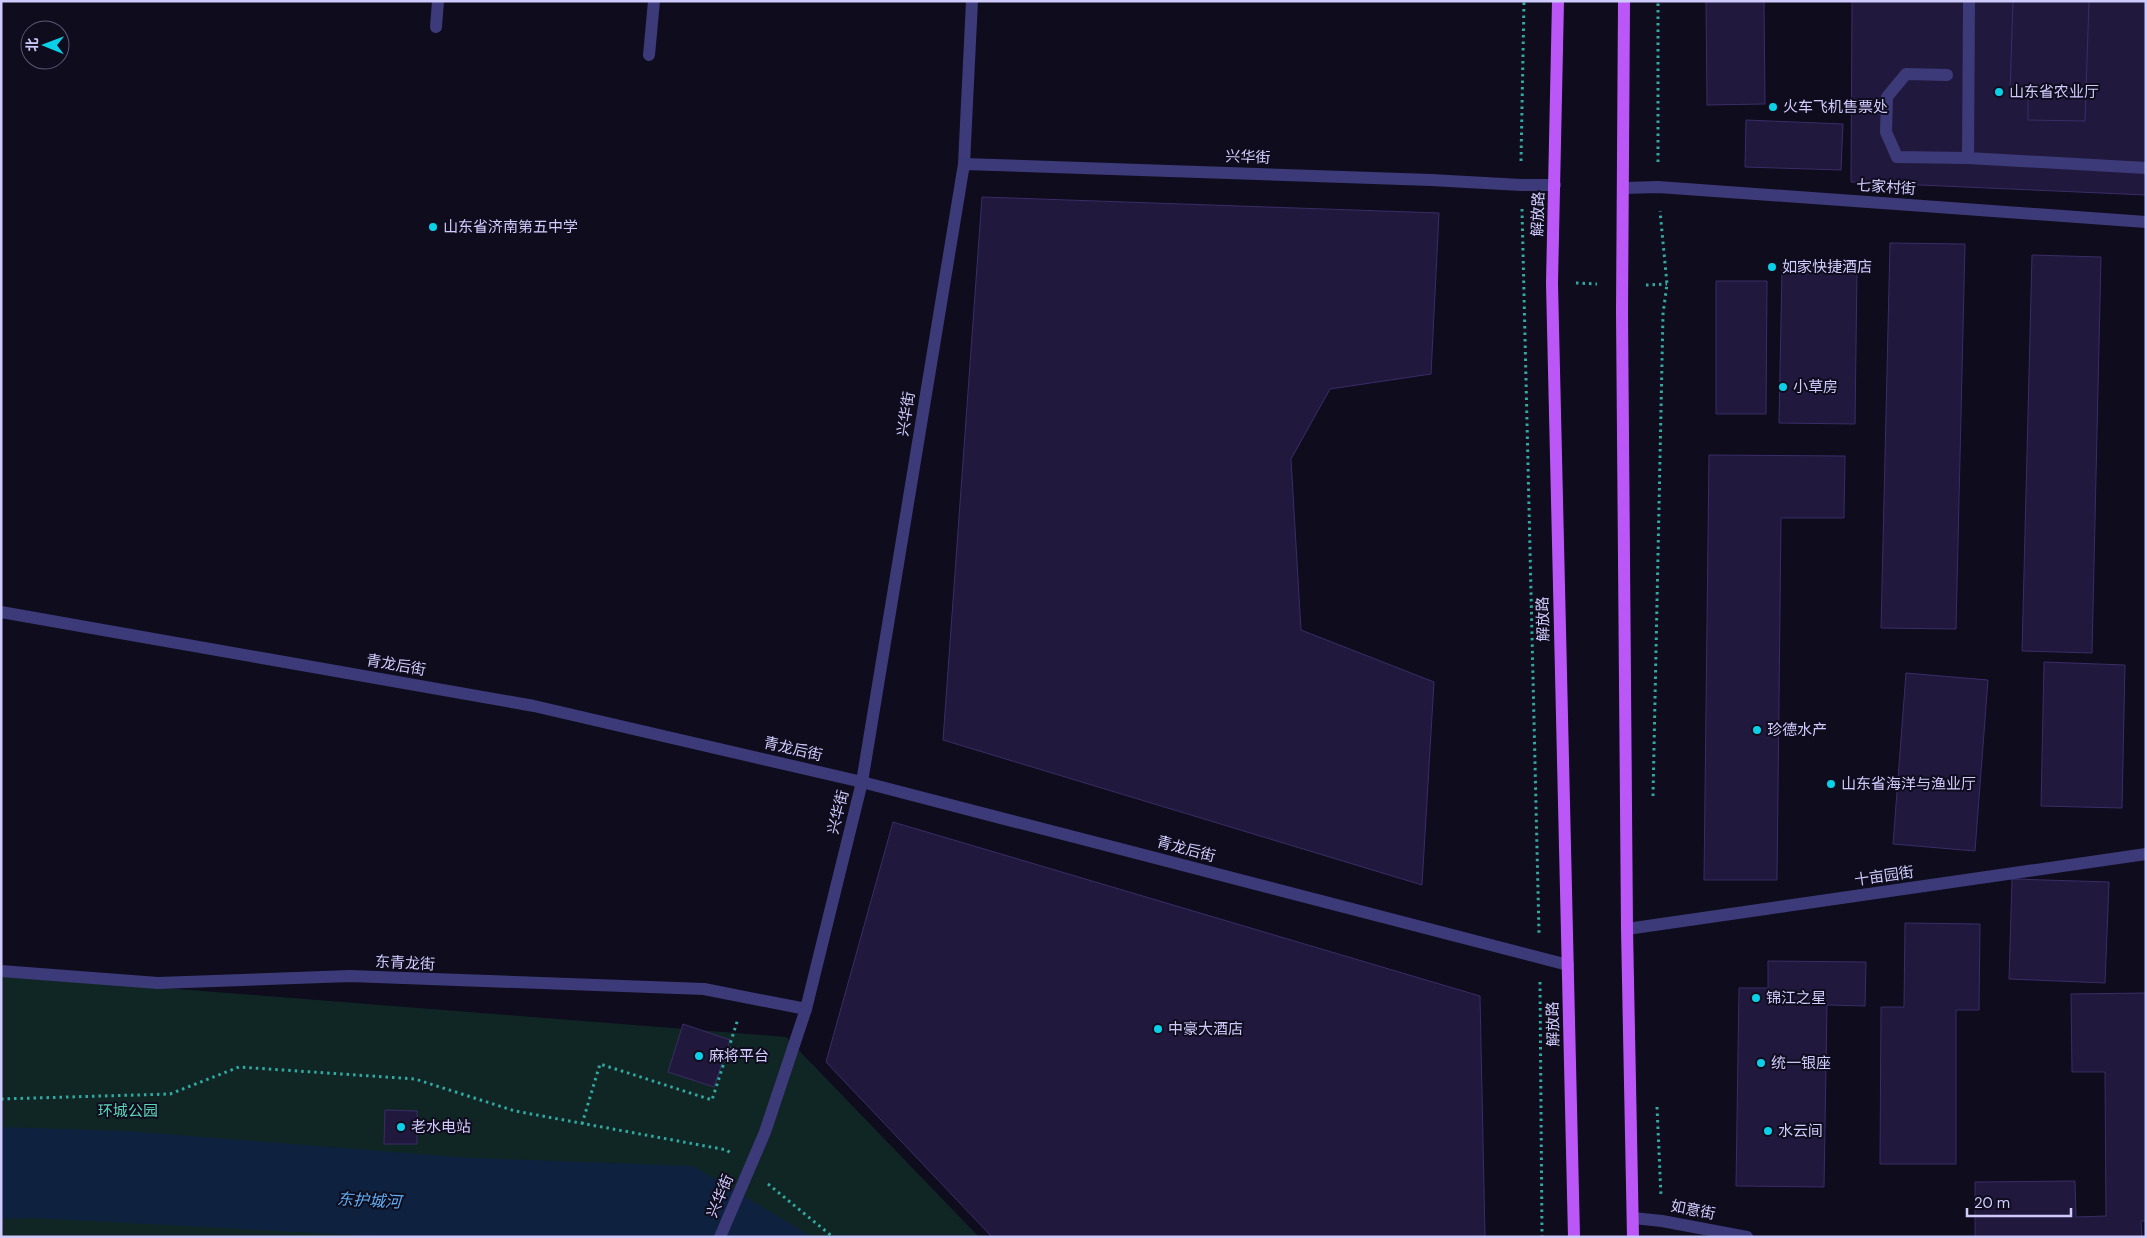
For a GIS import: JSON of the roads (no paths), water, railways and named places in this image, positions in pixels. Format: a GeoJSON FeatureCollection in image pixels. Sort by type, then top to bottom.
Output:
{"type":"FeatureCollection","features":[{"type":"Feature","properties":{"kind":"main road","name":"解放路"},"geometry":{"type":"LineString","coordinates":[[1558,1],[1552,283],[1574,1237]]}},
{"type":"Feature","properties":{"kind":"main road"},"geometry":{"type":"LineString","coordinates":[[1624,1],[1623,285],[1627,929],[1633,1237]]}},
{"type":"Feature","properties":{"kind":"street"},"geometry":{"type":"LineString","coordinates":[[436,26],[438,1]]}},
{"type":"Feature","properties":{"kind":"street"},"geometry":{"type":"LineString","coordinates":[[649,55],[654,1]]}},
{"type":"Feature","properties":{"kind":"street"},"geometry":{"type":"LineString","coordinates":[[964,164],[972,1]]}},
{"type":"Feature","properties":{"kind":"street"},"geometry":{"type":"LineString","coordinates":[[1968,158],[1969,1]]}},
{"type":"Feature","properties":{"kind":"street"},"geometry":{"type":"LineString","coordinates":[[1947,75],[1906,74],[1887,97],[1886,132],[1897,157],[1968,158],[2146,168]]}},
{"type":"Feature","properties":{"kind":"street","name":"兴华街"},"geometry":{"type":"LineString","coordinates":[[720,1237],[765,1132],[806,1009],[862,782],[964,164],[1555,185]]}},
{"type":"Feature","properties":{"kind":"street","name":"七家村街"},"geometry":{"type":"LineString","coordinates":[[1624,188],[1658,187],[2146,222]]}},
{"type":"Feature","properties":{"kind":"street","name":"青龙后街"},"geometry":{"type":"LineString","coordinates":[[1,612],[534,706],[862,782],[1568,965]]}},
{"type":"Feature","properties":{"kind":"street","name":"十亩园街"},"geometry":{"type":"LineString","coordinates":[[1627,929],[2146,854]]}},
{"type":"Feature","properties":{"kind":"street","name":"东青龙街"},"geometry":{"type":"LineString","coordinates":[[1,971],[158,983],[350,976],[704,989],[806,1009]]}},
{"type":"Feature","properties":{"kind":"street","name":"如意街"},"geometry":{"type":"LineString","coordinates":[[1633,1218],[1662,1221],[1747,1237]]}},
{"type":"Feature","properties":{"kind":"water","name":"东护城河"},"geometry":{"type":"Polygon","coordinates":[[[1,1127],[126,1131],[470,1158],[693,1166],[806,1233],[809,1237],[390,1237],[36,1218],[1,1219],[1,1127]]]}},
{"type":"Feature","properties":{"kind":"place","name":"山东省农业厅"},"geometry":{"type":"Point","coordinates":[1999,92]}},
{"type":"Feature","properties":{"kind":"place","name":"火车飞机售票处"},"geometry":{"type":"Point","coordinates":[1773,107]}},
{"type":"Feature","properties":{"kind":"place","name":"山东省济南第五中学"},"geometry":{"type":"Point","coordinates":[433,227]}},
{"type":"Feature","properties":{"kind":"place","name":"如家快捷酒店"},"geometry":{"type":"Point","coordinates":[1772,267]}},
{"type":"Feature","properties":{"kind":"place","name":"小草房"},"geometry":{"type":"Point","coordinates":[1783,387]}},
{"type":"Feature","properties":{"kind":"place","name":"珍德水产"},"geometry":{"type":"Point","coordinates":[1757,730]}},
{"type":"Feature","properties":{"kind":"place","name":"山东省海洋与渔业厅"},"geometry":{"type":"Point","coordinates":[1831,784]}},
{"type":"Feature","properties":{"kind":"place","name":"锦江之星"},"geometry":{"type":"Point","coordinates":[1756,998]}},
{"type":"Feature","properties":{"kind":"place","name":"中豪大酒店"},"geometry":{"type":"Point","coordinates":[1158,1029]}},
{"type":"Feature","properties":{"kind":"place","name":"麻将平台"},"geometry":{"type":"Point","coordinates":[699,1056]}},
{"type":"Feature","properties":{"kind":"place","name":"统一银座"},"geometry":{"type":"Point","coordinates":[1761,1063]}},
{"type":"Feature","properties":{"kind":"place","name":"老水电站"},"geometry":{"type":"Point","coordinates":[401,1127]}},
{"type":"Feature","properties":{"kind":"place","name":"水云间"},"geometry":{"type":"Point","coordinates":[1768,1131]}},
{"type":"Feature","properties":{"kind":"park label","name":"环城公园"},"geometry":{"type":"Point","coordinates":[128,1111]}}]}
